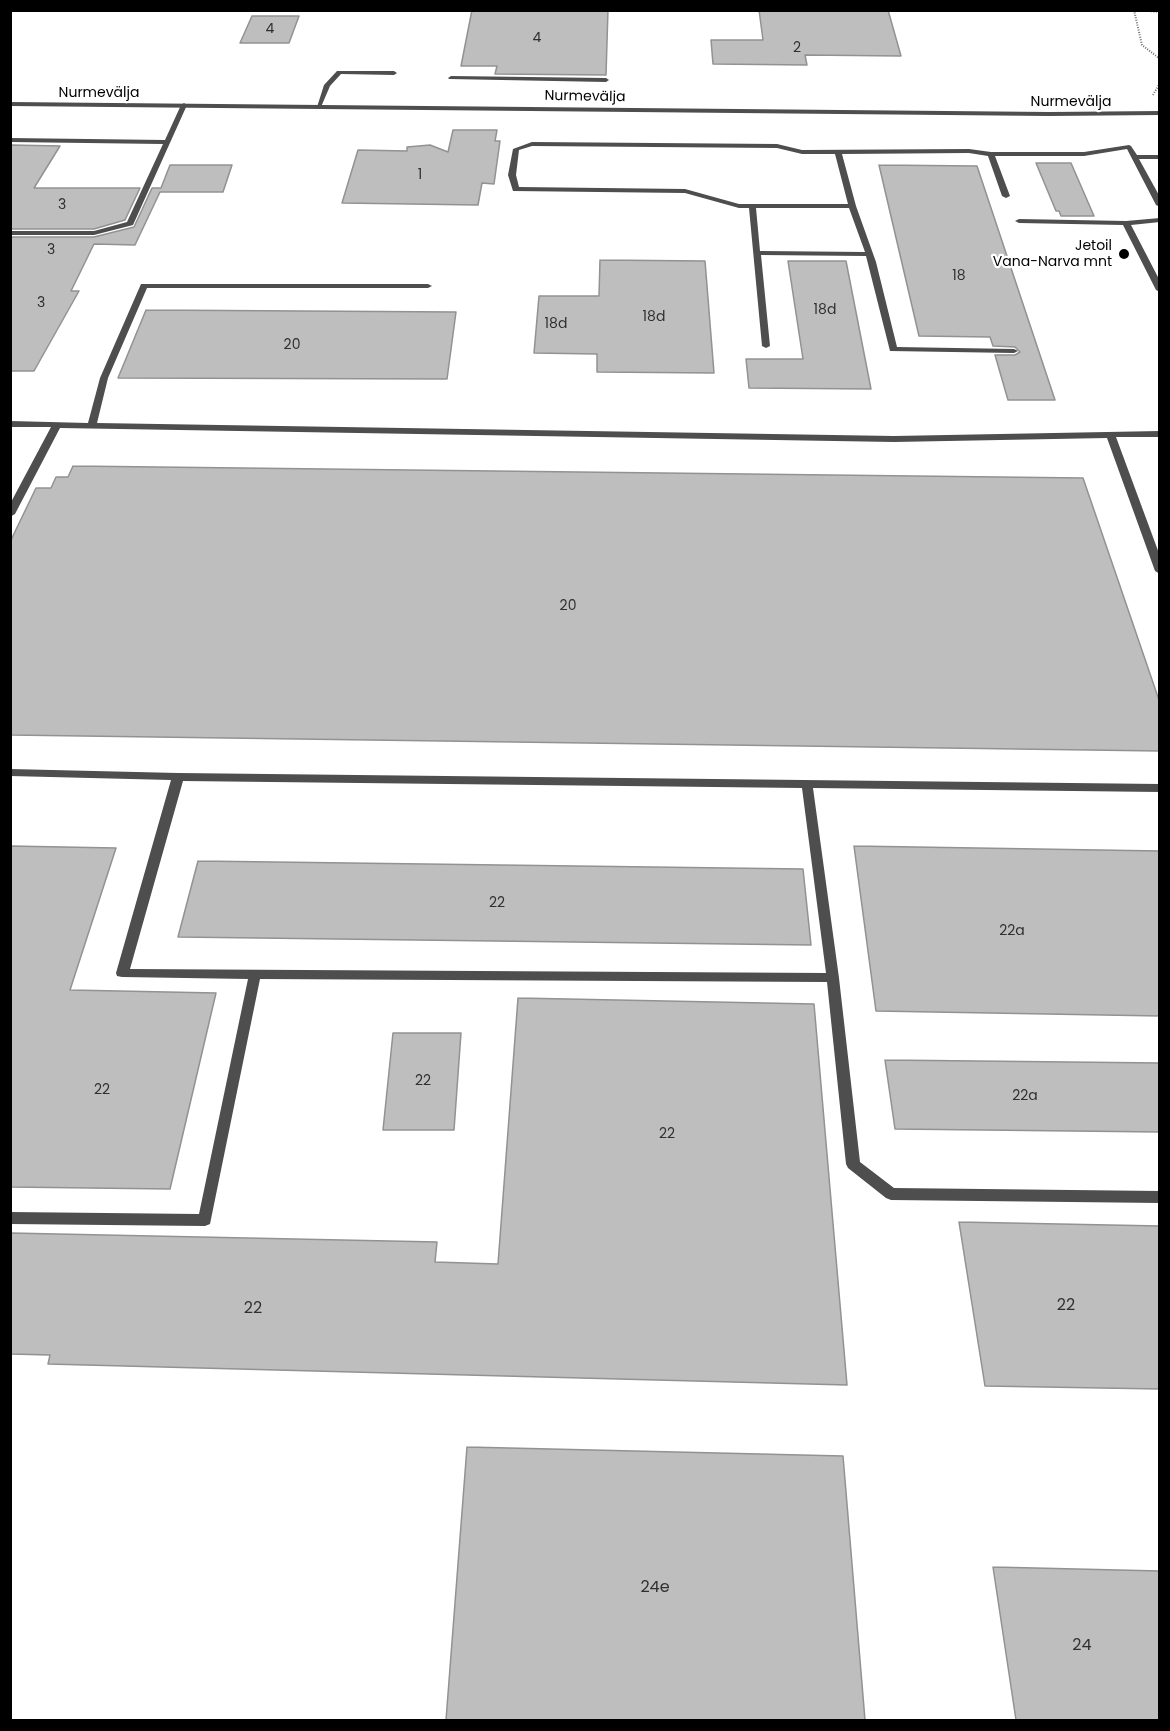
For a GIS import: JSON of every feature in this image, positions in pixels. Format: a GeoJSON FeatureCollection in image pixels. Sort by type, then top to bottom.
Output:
{"type":"FeatureCollection","features":[{"type":"Feature","properties":{"kind":"street"},"geometry":{"type":"LineString","coordinates":[[319,106],[327,85],[339,72],[394,73]]}},
{"type":"Feature","properties":{"kind":"street"},"geometry":{"type":"LineString","coordinates":[[451,78],[606,80]]}},
{"type":"Feature","properties":{"kind":"street","name":"Nurmevälja"},"geometry":{"type":"LineString","coordinates":[[10,104],[1049,114],[1160,113]]}},
{"type":"Feature","properties":{"kind":"street"},"geometry":{"type":"LineString","coordinates":[[10,233],[94,233],[130,223],[184,105]]}},
{"type":"Feature","properties":{"kind":"street"},"geometry":{"type":"LineString","coordinates":[[10,140],[167,142]]}},
{"type":"Feature","properties":{"kind":"street"},"geometry":{"type":"LineString","coordinates":[[852,206],[740,206],[685,191],[516,189],[512,175],[516,149],[532,144],[777,146],[802,152],[969,151],[991,154],[1084,154],[1130,147],[1160,205]]}},
{"type":"Feature","properties":{"kind":"street"},"geometry":{"type":"LineString","coordinates":[[838,152],[852,206],[869,254],[893,349],[1014,351]]}},
{"type":"Feature","properties":{"kind":"street"},"geometry":{"type":"LineString","coordinates":[[991,154],[1006,196]]}},
{"type":"Feature","properties":{"kind":"street"},"geometry":{"type":"LineString","coordinates":[[1135,157],[1160,157]]}},
{"type":"Feature","properties":{"kind":"street"},"geometry":{"type":"LineString","coordinates":[[752,206],[766,346]]}},
{"type":"Feature","properties":{"kind":"street"},"geometry":{"type":"LineString","coordinates":[[1019,221],[1126,223],[1160,220]]}},
{"type":"Feature","properties":{"kind":"street"},"geometry":{"type":"LineString","coordinates":[[1126,223],[1159,289]]}},
{"type":"Feature","properties":{"kind":"street"},"geometry":{"type":"LineString","coordinates":[[757,253],[869,254]]}},
{"type":"Feature","properties":{"kind":"street"},"geometry":{"type":"LineString","coordinates":[[92,425],[104,378],[144,286],[428,286]]}},
{"type":"Feature","properties":{"kind":"street"},"geometry":{"type":"LineString","coordinates":[[10,424],[894,440],[1160,434]]}},
{"type":"Feature","properties":{"kind":"street"},"geometry":{"type":"LineString","coordinates":[[10,514],[57,424]]}},
{"type":"Feature","properties":{"kind":"street"},"geometry":{"type":"LineString","coordinates":[[1112,435],[1160,571]]}},
{"type":"Feature","properties":{"kind":"street"},"geometry":{"type":"LineString","coordinates":[[10,772],[178,777],[1160,788]]}},
{"type":"Feature","properties":{"kind":"street"},"geometry":{"type":"LineString","coordinates":[[178,777],[122,973],[833,978]]}},
{"type":"Feature","properties":{"kind":"street"},"geometry":{"type":"LineString","coordinates":[[807,784],[833,978],[853,1164],[891,1194],[1160,1197]]}},
{"type":"Feature","properties":{"kind":"street"},"geometry":{"type":"LineString","coordinates":[[10,1218],[205,1221],[255,975]]}},
{"type":"Feature","properties":{"kind":"path"},"geometry":{"type":"LineString","coordinates":[[1160,12],[1135,10],[1142,45],[1160,59]]}},
{"type":"Feature","properties":{"kind":"building"},"geometry":{"type":"Polygon","coordinates":[[[472,10],[608,10],[606,75],[495,74],[497,66],[461,66],[472,10]]]}},
{"type":"Feature","properties":{"kind":"building"},"geometry":{"type":"Polygon","coordinates":[[[759,10],[888,10],[901,56],[805,55],[807,65],[713,64],[711,40],[763,40],[759,10]]]}},
{"type":"Feature","properties":{"kind":"building"},"geometry":{"type":"Polygon","coordinates":[[[252,16],[299,16],[289,43],[240,43],[252,16]]]}},
{"type":"Feature","properties":{"kind":"building"},"geometry":{"type":"Polygon","coordinates":[[[453,130],[497,130],[495,141],[500,141],[494,184],[482,183],[478,205],[342,203],[358,150],[407,151],[407,147],[430,145],[448,152],[453,130]]]}},
{"type":"Feature","properties":{"kind":"building"},"geometry":{"type":"Polygon","coordinates":[[[10,145],[60,146],[34,188],[140,188],[125,220],[94,229],[10,229],[10,145]]]}},
{"type":"Feature","properties":{"kind":"building"},"geometry":{"type":"Polygon","coordinates":[[[1036,163],[1071,163],[1094,216],[1061,216],[1059,211],[1056,211],[1036,163]]]}},
{"type":"Feature","properties":{"kind":"building"},"geometry":{"type":"Polygon","coordinates":[[[170,165],[232,165],[223,192],[160,192],[135,245],[94,244],[71,291],[79,291],[34,371],[10,371],[10,237],[94,237],[134,227],[152,188],[161,188],[170,165]]]}},
{"type":"Feature","properties":{"kind":"building"},"geometry":{"type":"Polygon","coordinates":[[[879,165],[977,166],[1055,400],[1008,400],[995,355],[1015,355],[1020,352],[1015,347],[993,346],[990,337],[919,336],[879,165]]]}},
{"type":"Feature","properties":{"kind":"building"},"geometry":{"type":"Polygon","coordinates":[[[600,260],[705,261],[714,373],[597,372],[597,354],[534,353],[539,296],[599,296],[600,260]]]}},
{"type":"Feature","properties":{"kind":"building"},"geometry":{"type":"Polygon","coordinates":[[[788,261],[846,261],[871,389],[749,388],[746,359],[803,359],[788,261]]]}},
{"type":"Feature","properties":{"kind":"building"},"geometry":{"type":"Polygon","coordinates":[[[146,310],[456,312],[447,379],[118,378],[146,310]]]}},
{"type":"Feature","properties":{"kind":"building"},"geometry":{"type":"Polygon","coordinates":[[[73,466],[1083,478],[1160,703],[1160,751],[10,735],[10,542],[36,488],[51,488],[56,477],[68,477],[73,466]]]}},
{"type":"Feature","properties":{"kind":"building"},"geometry":{"type":"Polygon","coordinates":[[[10,846],[116,848],[70,990],[216,993],[170,1189],[10,1187],[10,846]]]}},
{"type":"Feature","properties":{"kind":"building"},"geometry":{"type":"Polygon","coordinates":[[[854,846],[1160,851],[1160,1016],[876,1011],[854,846]]]}},
{"type":"Feature","properties":{"kind":"building"},"geometry":{"type":"Polygon","coordinates":[[[198,861],[803,869],[811,945],[178,937],[198,861]]]}},
{"type":"Feature","properties":{"kind":"building"},"geometry":{"type":"Polygon","coordinates":[[[518,998],[814,1004],[847,1385],[48,1364],[50,1355],[10,1354],[10,1233],[437,1242],[435,1262],[498,1264],[518,998]]]}},
{"type":"Feature","properties":{"kind":"building"},"geometry":{"type":"Polygon","coordinates":[[[393,1033],[461,1033],[454,1130],[383,1130],[393,1033]]]}},
{"type":"Feature","properties":{"kind":"building"},"geometry":{"type":"Polygon","coordinates":[[[885,1060],[1160,1063],[1160,1132],[895,1129],[885,1060]]]}},
{"type":"Feature","properties":{"kind":"building"},"geometry":{"type":"Polygon","coordinates":[[[959,1222],[1160,1226],[1160,1389],[985,1386],[959,1222]]]}},
{"type":"Feature","properties":{"kind":"building"},"geometry":{"type":"Polygon","coordinates":[[[467,1447],[843,1456],[865,1720],[446,1720],[467,1447]]]}},
{"type":"Feature","properties":{"kind":"building"},"geometry":{"type":"Polygon","coordinates":[[[993,1567],[1160,1571],[1160,1720],[1016,1720],[993,1567]]]}},
{"type":"Feature","properties":{"kind":"place","name":"Jetoil Vana-Narva mnt"},"geometry":{"type":"Point","coordinates":[1124,254]}}]}
